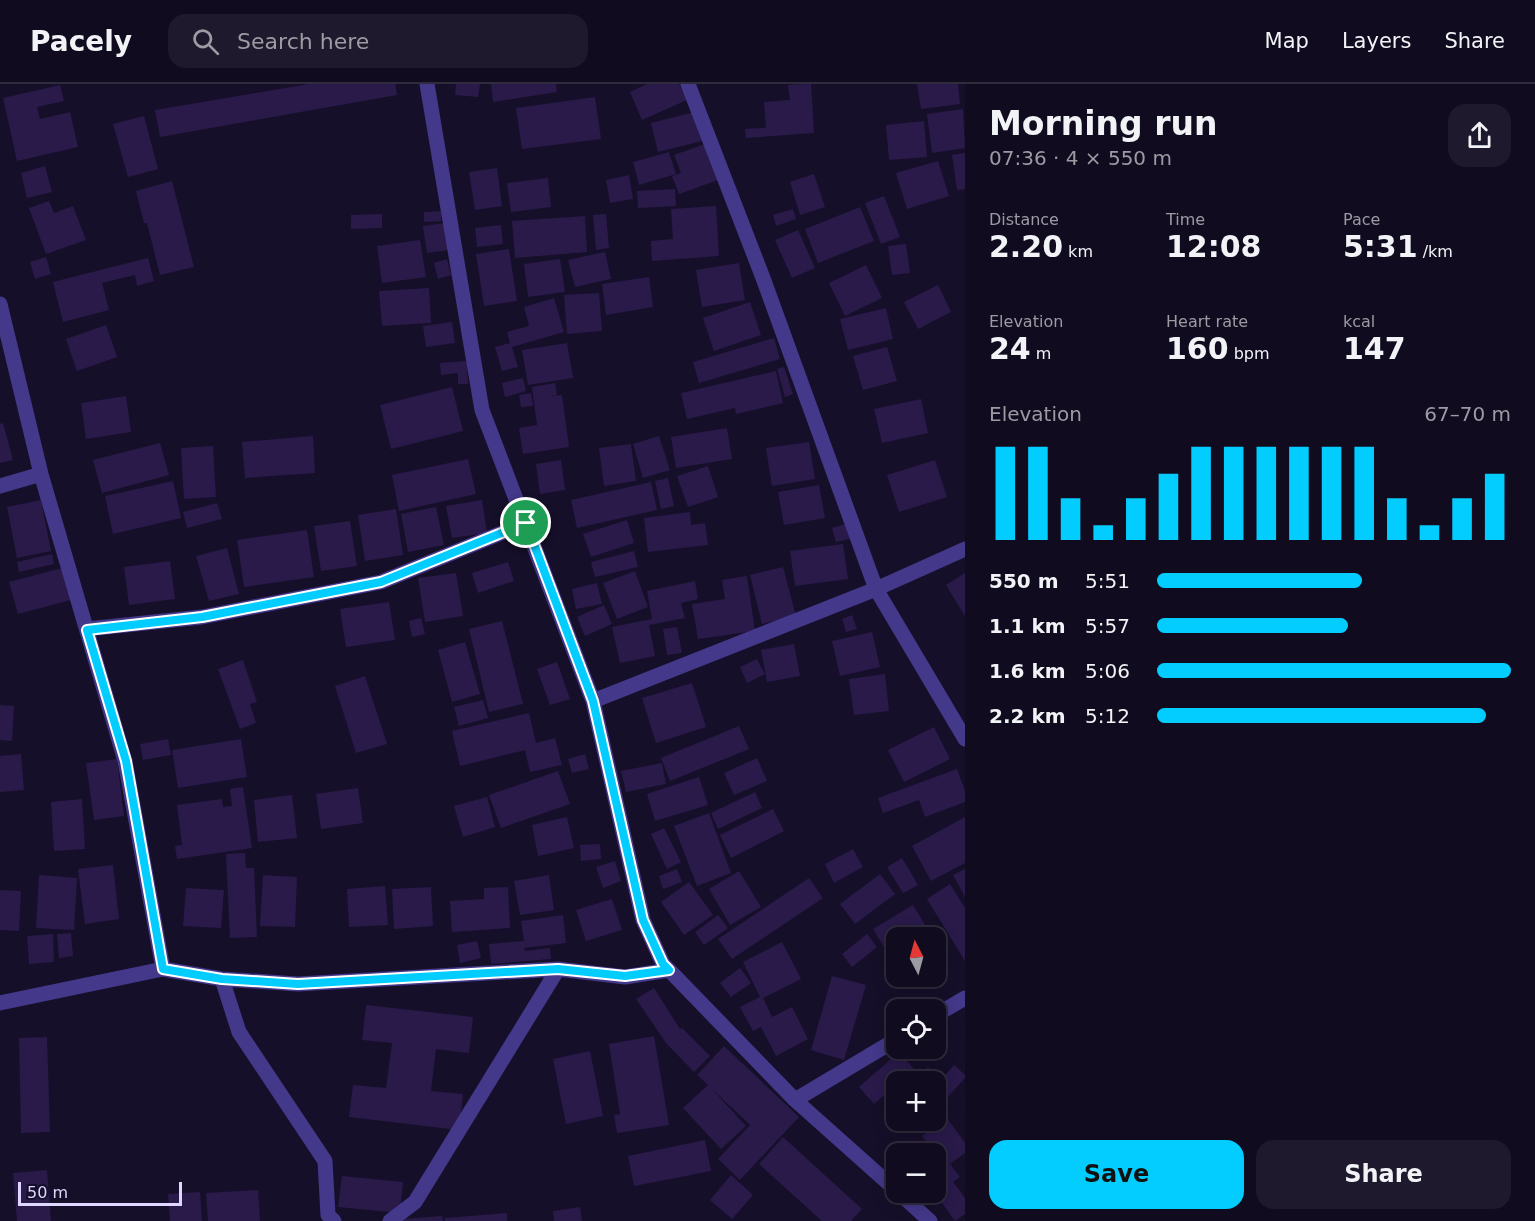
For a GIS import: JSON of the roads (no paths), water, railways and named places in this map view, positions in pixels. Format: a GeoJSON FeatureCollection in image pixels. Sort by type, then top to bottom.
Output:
{"type":"FeatureCollection","features":[{"type":"Feature","properties":{"kind":"street"},"geometry":{"type":"LineString","coordinates":[[427,84],[482,410],[593,701],[643,920],[663,964],[795,1100],[886,1181]]}},
{"type":"Feature","properties":{"kind":"street"},"geometry":{"type":"LineString","coordinates":[[688,84],[763,278],[876,589],[965,739]]}},
{"type":"Feature","properties":{"kind":"street"},"geometry":{"type":"LineString","coordinates":[[0,304],[41,474],[126,761],[163,969]]}},
{"type":"Feature","properties":{"kind":"street"},"geometry":{"type":"LineString","coordinates":[[0,486],[41,474]]}},
{"type":"Feature","properties":{"kind":"street"},"geometry":{"type":"LineString","coordinates":[[87,630],[202,617],[381,582],[526,523]]}},
{"type":"Feature","properties":{"kind":"street"},"geometry":{"type":"LineString","coordinates":[[593,701],[876,589],[965,549]]}},
{"type":"Feature","properties":{"kind":"street"},"geometry":{"type":"LineString","coordinates":[[0,1003],[163,969],[222,979],[298,984],[558,969],[625,976],[669,970]]}},
{"type":"Feature","properties":{"kind":"street"},"geometry":{"type":"LineString","coordinates":[[390,1221],[415,1202],[558,969]]}},
{"type":"Feature","properties":{"kind":"street"},"geometry":{"type":"LineString","coordinates":[[222,979],[239,1032],[325,1161],[328,1215],[334,1221]]}},
{"type":"Feature","properties":{"kind":"street"},"geometry":{"type":"LineString","coordinates":[[946,1010],[965,998]]}},
{"type":"Feature","properties":{"kind":"street"},"geometry":{"type":"LineString","coordinates":[[795,1100],[886,1046]]}},
{"type":"Feature","properties":{"kind":"street"},"geometry":{"type":"LineString","coordinates":[[910,1203],[930,1221]]}}]}
